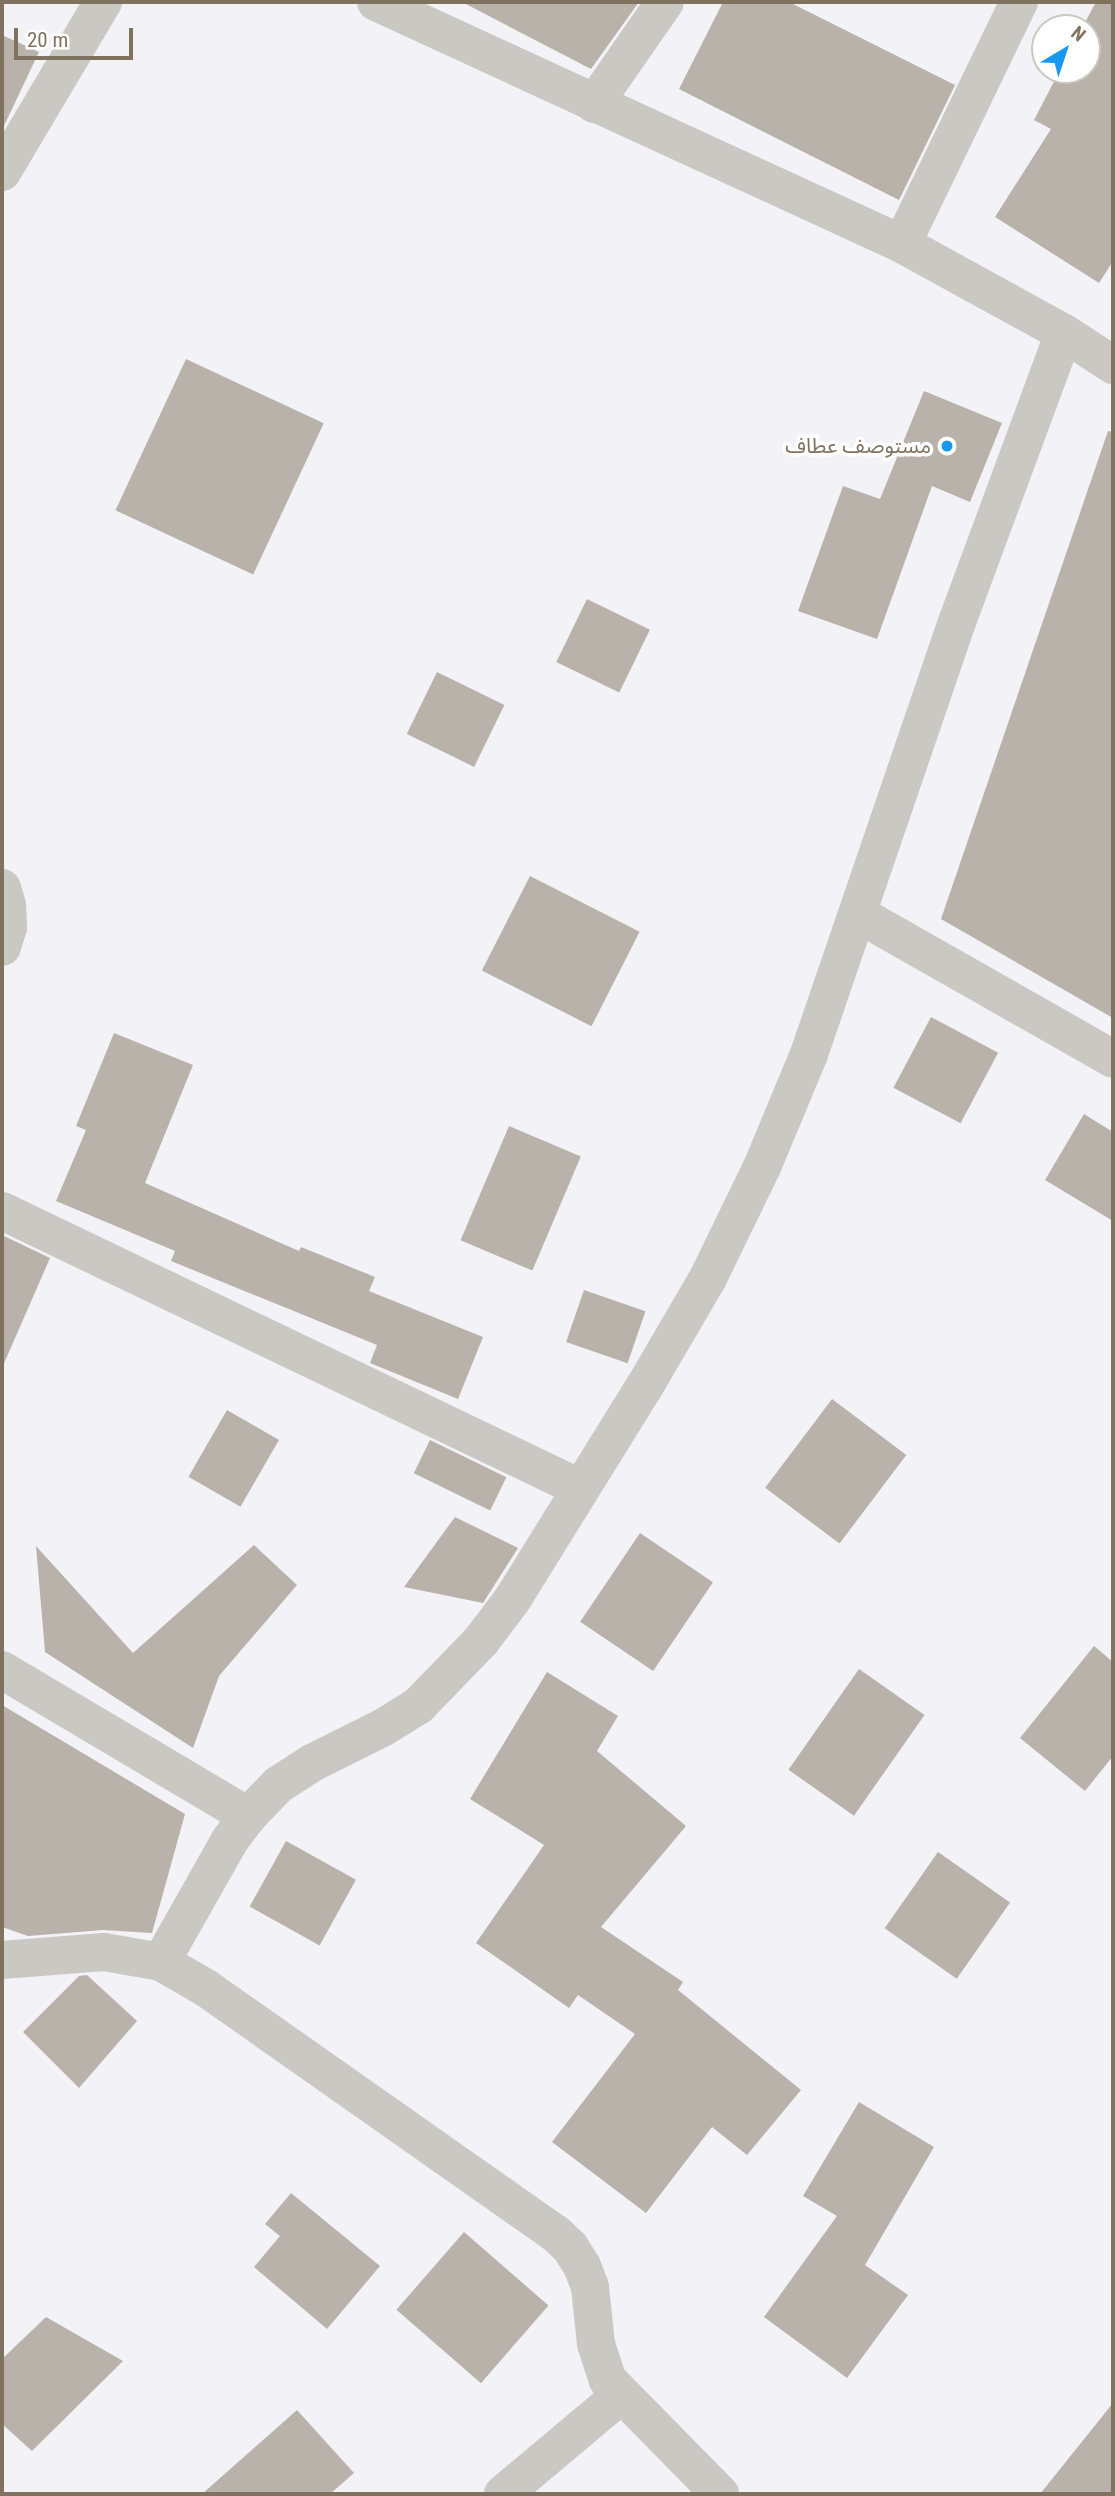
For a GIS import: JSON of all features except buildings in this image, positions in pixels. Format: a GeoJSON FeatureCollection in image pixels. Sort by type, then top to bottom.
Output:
{"type":"FeatureCollection","features":[{"type":"Feature","properties":{"kind":"street"},"geometry":{"type":"LineString","coordinates":[[2,172],[103,2]]}},
{"type":"Feature","properties":{"kind":"street"},"geometry":{"type":"LineString","coordinates":[[376,2],[902,244],[1064,332],[1113,365]]}},
{"type":"Feature","properties":{"kind":"street"},"geometry":{"type":"LineString","coordinates":[[594,104],[665,2]]}},
{"type":"Feature","properties":{"kind":"street"},"geometry":{"type":"LineString","coordinates":[[902,244],[1019,2]]}},
{"type":"Feature","properties":{"kind":"street"},"geometry":{"type":"LineString","coordinates":[[161,1962],[230,1840],[248,1816],[278,1785],[336,1749],[384,1727],[418,1706],[481,1641],[512,1600],[701,1290],[750,1192],[809,1054],[957,622],[1064,332]]}},
{"type":"Feature","properties":{"kind":"street"},"geometry":{"type":"LineString","coordinates":[[2,888],[7,905],[8,927],[2,947]]}},
{"type":"Feature","properties":{"kind":"street"},"geometry":{"type":"LineString","coordinates":[[858,914],[1113,1059]]}},
{"type":"Feature","properties":{"kind":"street"},"geometry":{"type":"LineString","coordinates":[[2,1211],[580,1488]]}},
{"type":"Feature","properties":{"kind":"street"},"geometry":{"type":"LineString","coordinates":[[2,1670],[248,1816]]}},
{"type":"Feature","properties":{"kind":"street"},"geometry":{"type":"LineString","coordinates":[[2,1960],[104,1952],[161,1962],[206,1988],[555,2232],[570,2247],[582,2266],[590,2287],[601,2365],[621,2395],[720,2494]]}},
{"type":"Feature","properties":{"kind":"street"},"geometry":{"type":"LineString","coordinates":[[503,2494],[621,2395]]}},
{"type":"Feature","properties":{"kind":"place","name":"مستوصف عطاف"},"geometry":{"type":"Point","coordinates":[947,446]}}]}
